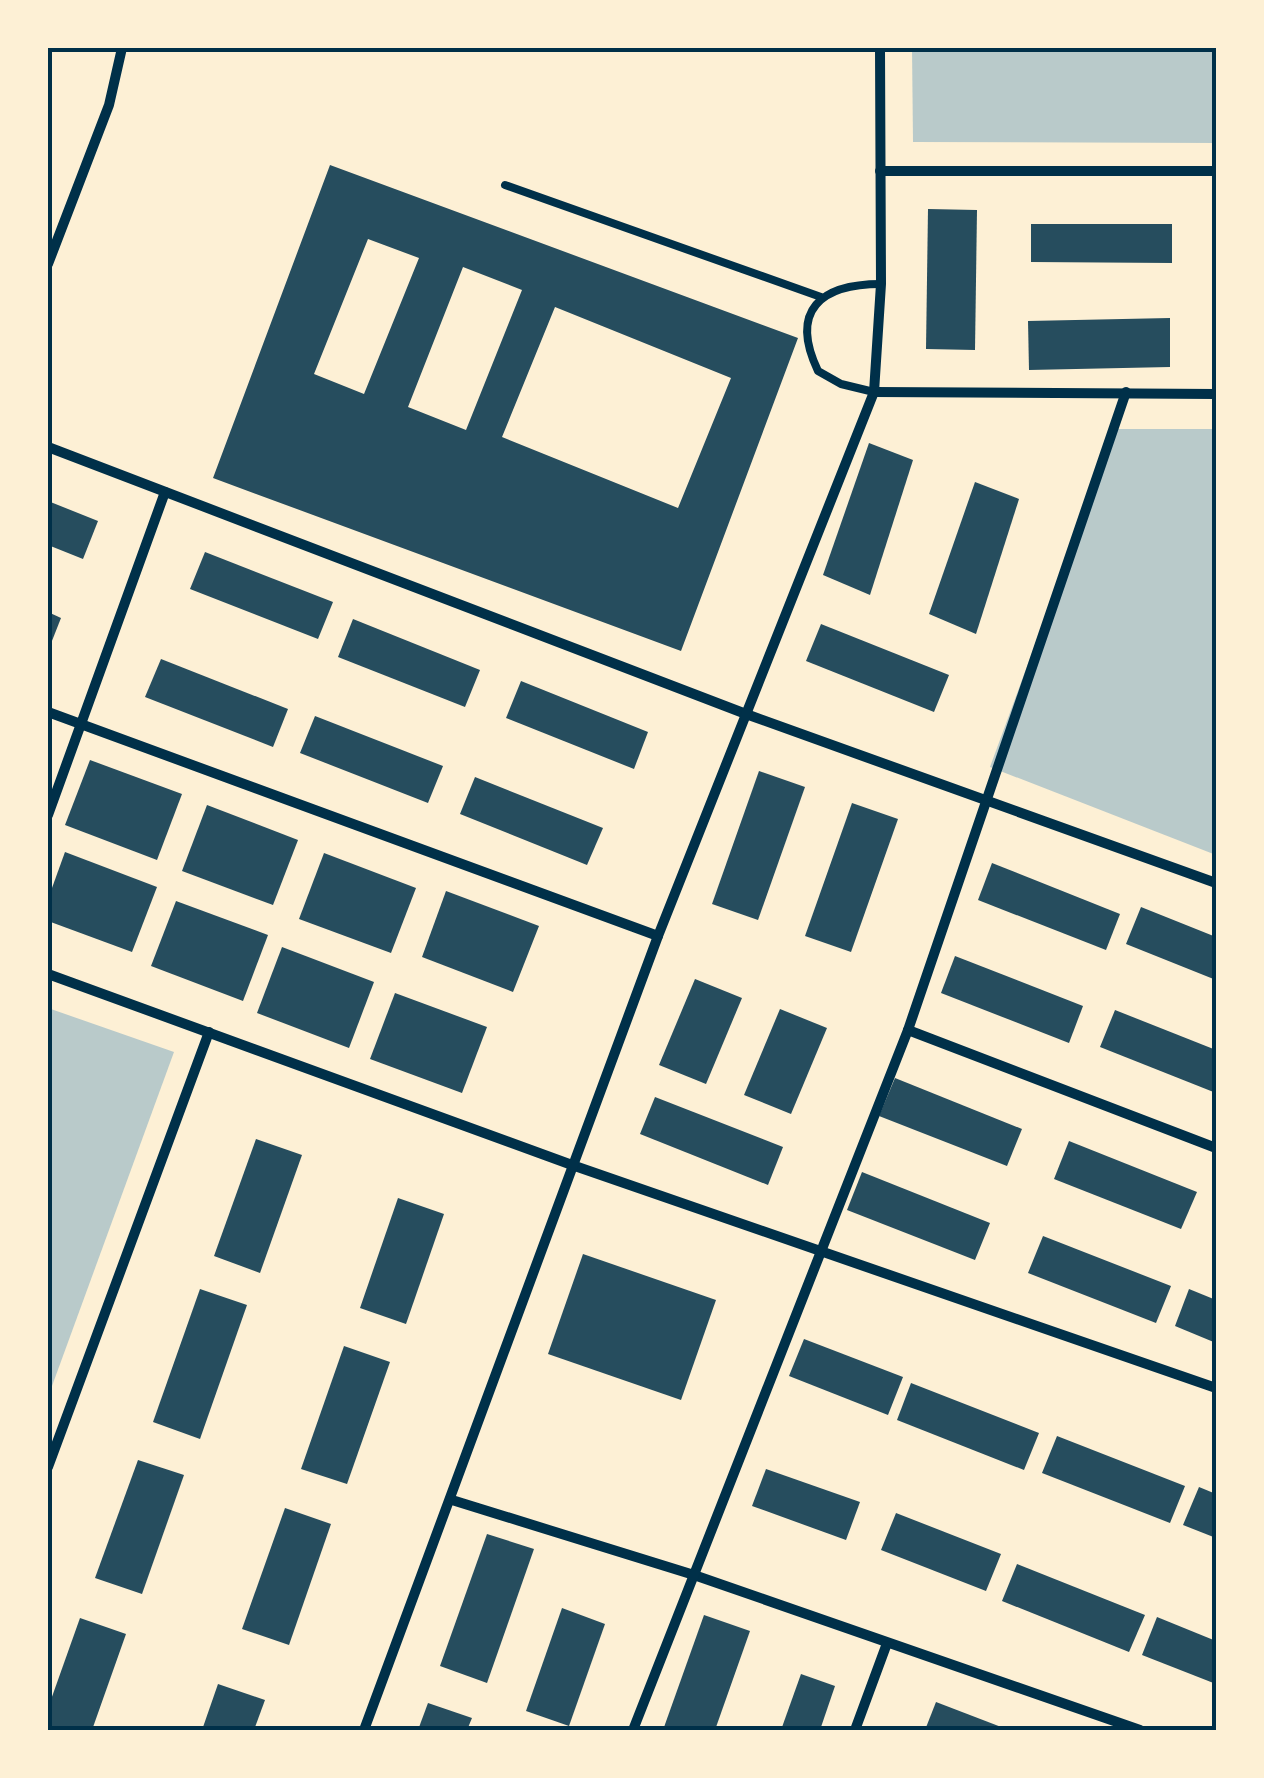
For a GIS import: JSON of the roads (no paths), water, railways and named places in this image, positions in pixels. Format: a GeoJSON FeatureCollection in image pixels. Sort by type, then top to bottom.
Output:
{"type":"FeatureCollection","features":[{"type":"Feature","properties":{"kind":"street"},"geometry":{"type":"LineString","coordinates":[[48,264],[109,105],[122,48]]}},
{"type":"Feature","properties":{"kind":"street"},"geometry":{"type":"LineString","coordinates":[[364,1730],[658,936],[874,392],[881,284],[880,48]]}},
{"type":"Feature","properties":{"kind":"street"},"geometry":{"type":"LineString","coordinates":[[880,170],[1216,171]]}},
{"type":"Feature","properties":{"kind":"street"},"geometry":{"type":"LineString","coordinates":[[874,392],[1216,394]]}},
{"type":"Feature","properties":{"kind":"street"},"geometry":{"type":"LineString","coordinates":[[634,1730],[908,1030],[1126,392]]}},
{"type":"Feature","properties":{"kind":"street"},"geometry":{"type":"LineString","coordinates":[[48,447],[746,714],[1216,883]]}},
{"type":"Feature","properties":{"kind":"street"},"geometry":{"type":"LineString","coordinates":[[48,815],[165,492]]}},
{"type":"Feature","properties":{"kind":"street"},"geometry":{"type":"LineString","coordinates":[[48,712],[658,936]]}},
{"type":"Feature","properties":{"kind":"street"},"geometry":{"type":"LineString","coordinates":[[48,974],[572,1164],[1216,1388]]}},
{"type":"Feature","properties":{"kind":"street"},"geometry":{"type":"LineString","coordinates":[[908,1030],[1216,1148]]}},
{"type":"Feature","properties":{"kind":"street"},"geometry":{"type":"LineString","coordinates":[[48,1467],[209,1032]]}},
{"type":"Feature","properties":{"kind":"street"},"geometry":{"type":"LineString","coordinates":[[452,1500],[694,1575],[886,1646],[1140,1730]]}},
{"type":"Feature","properties":{"kind":"street"},"geometry":{"type":"LineString","coordinates":[[855,1730],[886,1646]]}},
{"type":"Feature","properties":{"kind":"lane"},"geometry":{"type":"LineString","coordinates":[[505,184],[821,297]]}},
{"type":"Feature","properties":{"kind":"lane"},"geometry":{"type":"LineString","coordinates":[[874,392],[841,384],[818,371],[808,338],[813,307],[821,297],[852,284],[881,284]]}}]}
